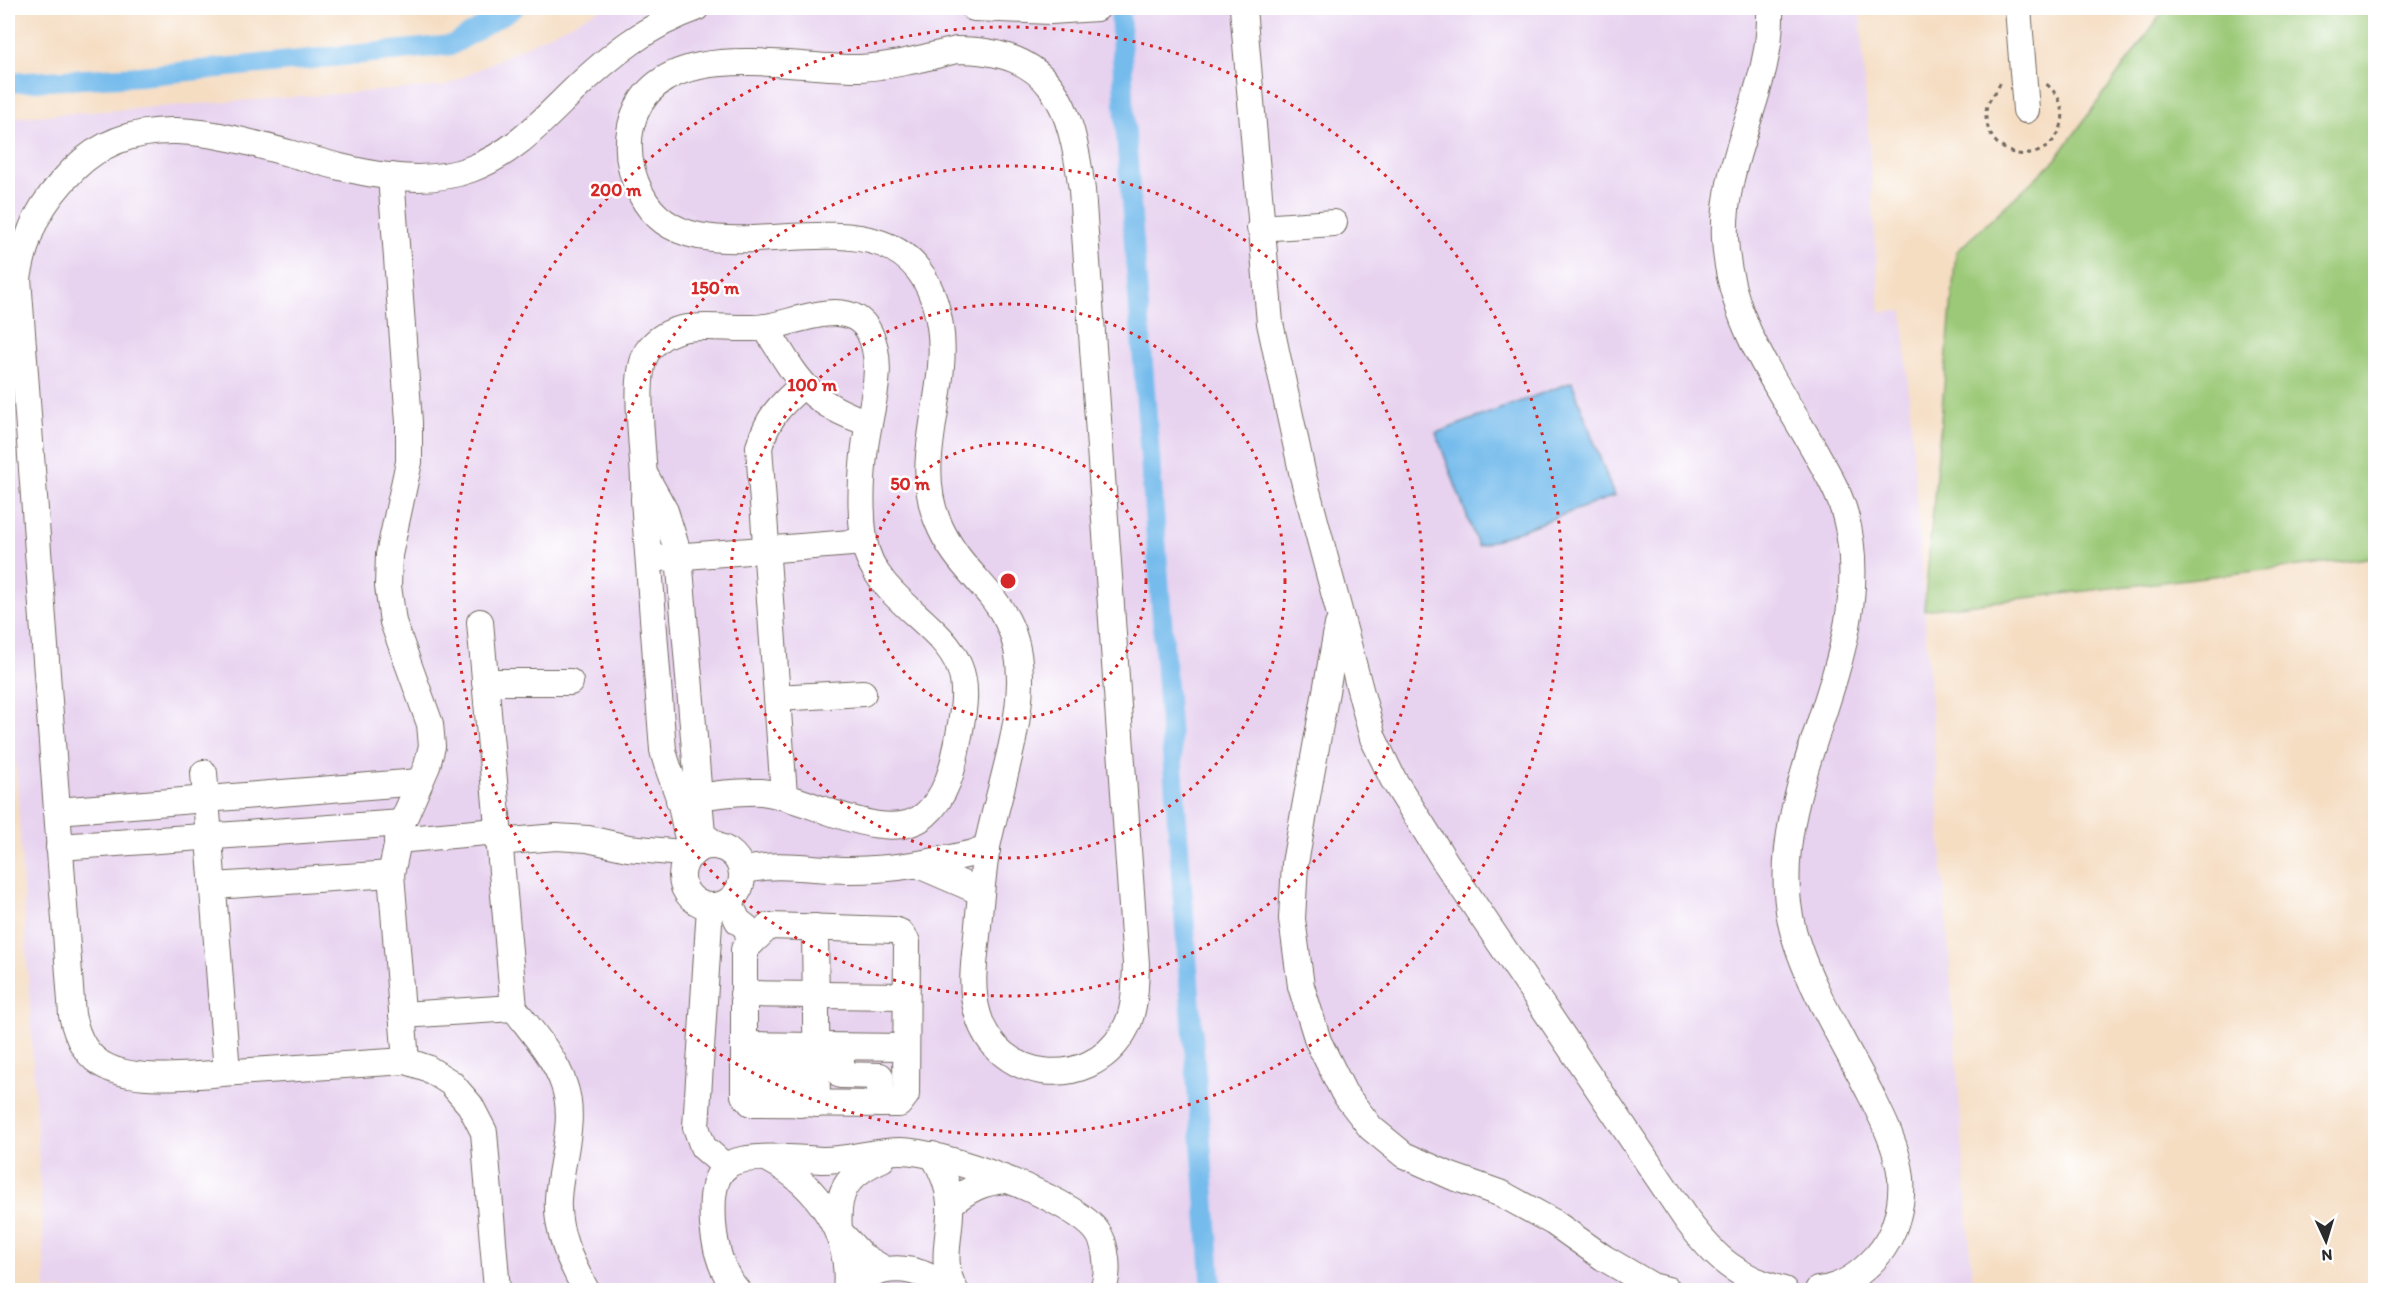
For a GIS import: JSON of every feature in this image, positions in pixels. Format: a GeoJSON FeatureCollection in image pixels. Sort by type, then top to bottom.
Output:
{"type":"FeatureCollection","features":[{"type":"Feature","properties":{"kind":"street"},"geometry":{"type":"LineString","coordinates":[[497,1290],[484,1132],[470,1105],[451,1083],[427,1068],[406,1061],[159,1075],[132,1073],[110,1069],[91,1056],[76,1036],[72,1015],[18,289],[25,242],[36,214],[56,187],[81,162],[108,145],[143,134],[171,130],[214,135],[391,176],[434,176],[457,172],[501,156],[532,133],[574,90],[643,32],[696,8]]}},
{"type":"Feature","properties":{"kind":"street"},"geometry":{"type":"LineString","coordinates":[[974,8],[1051,11],[1097,8]]}},
{"type":"Feature","properties":{"kind":"street"},"geometry":{"type":"LineString","coordinates":[[1243,8],[1260,228],[1270,323],[1278,369],[1373,738],[1393,779],[1446,863],[1707,1246],[1732,1269],[1749,1279],[1784,1290]]}},
{"type":"Feature","properties":{"kind":"street"},"geometry":{"type":"LineString","coordinates":[[1770,8],[1768,53],[1732,167],[1726,202],[1725,236],[1728,272],[1737,307],[1750,339],[1834,484],[1846,518],[1853,558],[1848,609],[1830,698],[1792,823],[1786,856],[1786,890],[1791,924],[1805,962],[1878,1109],[1896,1153],[1901,1178],[1900,1204],[1893,1231],[1882,1250],[1863,1271],[1846,1282],[1818,1290]]}},
{"type":"Feature","properties":{"kind":"street"},"geometry":{"type":"LineString","coordinates":[[2018,8],[2026,110]]}},
{"type":"Feature","properties":{"kind":"street"},"geometry":{"type":"LineString","coordinates":[[956,50],[986,50],[1009,56],[1032,69],[1053,88],[1067,113],[1077,146],[1082,190],[1136,964],[1134,1004],[1124,1032],[1106,1054],[1077,1070],[1048,1074],[1024,1069],[994,1045],[984,1032],[977,1013],[973,984],[987,850],[1017,712],[1020,680],[1018,655],[1013,629],[1001,607],[953,549],[937,521],[930,496],[929,474],[942,364],[941,330],[935,302],[924,277],[907,258],[887,246],[849,236],[810,234],[720,240],[689,234],[665,222],[645,203],[632,176],[629,150],[632,125],[640,105],[656,84],[678,71],[705,64],[744,62],[856,68],[894,66],[956,50]]}},
{"type":"Feature","properties":{"kind":"street"},"geometry":{"type":"LineString","coordinates":[[391,176],[409,462],[389,555],[388,586],[393,622],[430,724],[432,746],[427,766],[399,831],[391,874],[406,1061]]}},
{"type":"Feature","properties":{"kind":"street"},"geometry":{"type":"LineString","coordinates":[[1260,228],[1334,223]]}},
{"type":"Feature","properties":{"kind":"street"},"geometry":{"type":"LineString","coordinates":[[689,799],[737,792],[784,795],[871,824],[898,824],[923,817],[938,801],[948,782],[962,715],[964,690],[959,666],[935,632],[896,597],[867,554],[864,542],[861,478],[876,386],[875,358],[870,333],[861,321],[843,314],[819,314],[765,327],[693,326],[674,330],[647,351],[642,367],[640,393],[646,477],[645,500],[663,750],[670,779],[689,799],[702,834],[719,847],[732,853],[742,871],[740,888],[719,904],[696,1127],[703,1147],[726,1167]]}},
{"type":"Feature","properties":{"kind":"street"},"geometry":{"type":"LineString","coordinates":[[765,327],[803,385],[817,399],[841,414],[869,423]]}},
{"type":"Feature","properties":{"kind":"street"},"geometry":{"type":"LineString","coordinates":[[784,795],[759,447],[766,424],[783,403],[803,385]]}},
{"type":"Feature","properties":{"kind":"street"},"geometry":{"type":"LineString","coordinates":[[646,477],[665,511],[678,556],[689,799],[686,838],[689,859],[681,879],[688,895],[694,901],[719,904],[747,928],[750,944]]}},
{"type":"Feature","properties":{"kind":"street"},"geometry":{"type":"LineString","coordinates":[[649,559],[864,542]]}},
{"type":"Feature","properties":{"kind":"street"},"geometry":{"type":"LineString","coordinates":[[1340,617],[1295,863],[1292,919],[1301,986],[1318,1041],[1344,1093],[1371,1128],[1404,1155],[1451,1176],[1502,1194],[1553,1222],[1604,1258],[1653,1286],[1668,1290]]}},
{"type":"Feature","properties":{"kind":"street"},"geometry":{"type":"LineString","coordinates":[[480,622],[514,1008],[550,1060],[564,1085],[570,1116],[558,1201],[560,1229],[571,1263],[586,1290]]}},
{"type":"Feature","properties":{"kind":"street"},"geometry":{"type":"LineString","coordinates":[[485,682],[570,682]]}},
{"type":"Feature","properties":{"kind":"street"},"geometry":{"type":"LineString","coordinates":[[777,698],[862,693]]}},
{"type":"Feature","properties":{"kind":"street"},"geometry":{"type":"LineString","coordinates":[[204,773],[227,1072]]}},
{"type":"Feature","properties":{"kind":"street"},"geometry":{"type":"LineString","coordinates":[[57,811],[419,782]]}},
{"type":"Feature","properties":{"kind":"street"},"geometry":{"type":"LineString","coordinates":[[59,847],[210,836],[399,831],[498,837],[588,839],[689,859],[706,847],[719,847]]}},
{"type":"Feature","properties":{"kind":"street"},"geometry":{"type":"LineString","coordinates":[[742,871],[756,867],[787,865],[846,870],[921,866],[987,850]]}},
{"type":"Feature","properties":{"kind":"street"},"geometry":{"type":"LineString","coordinates":[[921,866],[981,892]]}},
{"type":"Feature","properties":{"kind":"street"},"geometry":{"type":"LineString","coordinates":[[214,886],[391,874]]}},
{"type":"Feature","properties":{"kind":"street"},"geometry":{"type":"LineString","coordinates":[[752,1045],[744,1095],[755,1103],[808,1104],[899,1104],[905,1099],[907,942],[900,932],[769,926],[750,944],[744,955],[743,994],[752,1045],[764,1088],[772,1092],[778,1088],[781,1064],[791,1060],[798,1067],[808,1104]]}},
{"type":"Feature","properties":{"kind":"street"},"geometry":{"type":"LineString","coordinates":[[815,927],[816,995],[829,1047],[841,1075],[880,1076],[880,1104]]}},
{"type":"Feature","properties":{"kind":"street"},"geometry":{"type":"LineString","coordinates":[[743,994],[906,996]]}},
{"type":"Feature","properties":{"kind":"street"},"geometry":{"type":"LineString","coordinates":[[402,1015],[514,1008]]}},
{"type":"Feature","properties":{"kind":"street"},"geometry":{"type":"LineString","coordinates":[[752,1045],[906,1047]]}},
{"type":"Feature","properties":{"kind":"street"},"geometry":{"type":"LineString","coordinates":[[808,1104],[829,1047]]}},
{"type":"Feature","properties":{"kind":"street"},"geometry":{"type":"LineString","coordinates":[[737,1290],[729,1281],[715,1246],[712,1212],[715,1184],[726,1167],[744,1159],[842,1160],[900,1151],[933,1155],[1042,1192],[1077,1213],[1097,1231],[1106,1258],[1102,1290]]}},
{"type":"Feature","properties":{"kind":"street"},"geometry":{"type":"LineString","coordinates":[[846,1290],[848,1266],[839,1231],[837,1205],[850,1179],[870,1164],[900,1151]]}},
{"type":"Feature","properties":{"kind":"street"},"geometry":{"type":"LineString","coordinates":[[933,1155],[945,1176],[950,1204],[946,1264],[955,1290]]}},
{"type":"Feature","properties":{"kind":"street"},"geometry":{"type":"LineString","coordinates":[[767,1158],[794,1173],[817,1199],[839,1231],[862,1256],[884,1269]]}},
{"type":"Feature","properties":{"kind":"street"},"geometry":{"type":"LineString","coordinates":[[950,1204],[969,1190],[986,1182],[1007,1180]]}},
{"type":"Feature","properties":{"kind":"street"},"geometry":{"type":"LineString","coordinates":[[913,1270],[933,1256],[946,1241]]}},
{"type":"Feature","properties":{"kind":"street"},"geometry":{"type":"LineString","coordinates":[[852,1290],[861,1280],[884,1269],[913,1270],[948,1290]]}},
{"type":"Feature","properties":{"kind":"shaded area"},"geometry":{"type":"Polygon","coordinates":[[[603,8],[1860,8],[1880,312],[1903,311],[1973,1290],[46,1290],[8,624],[8,118],[445,86],[603,8]]]}},
{"type":"Feature","properties":{"kind":"green space"},"geometry":{"type":"Polygon","coordinates":[[[2166,8],[2375,8],[2375,557],[1924,610],[1956,252],[2056,159],[2166,8]]]}},
{"type":"Feature","properties":{"kind":"water"},"geometry":{"type":"Polygon","coordinates":[[[1572,382],[1614,496],[1478,546],[1436,433],[1572,382]]]}},
{"type":"Feature","properties":{"kind":"waterway"},"geometry":{"type":"LineString","coordinates":[[8,83],[140,76],[452,45],[514,8]]}},
{"type":"Feature","properties":{"kind":"waterway"},"geometry":{"type":"LineString","coordinates":[[1120,8],[1125,122],[1212,1290]]}}]}
